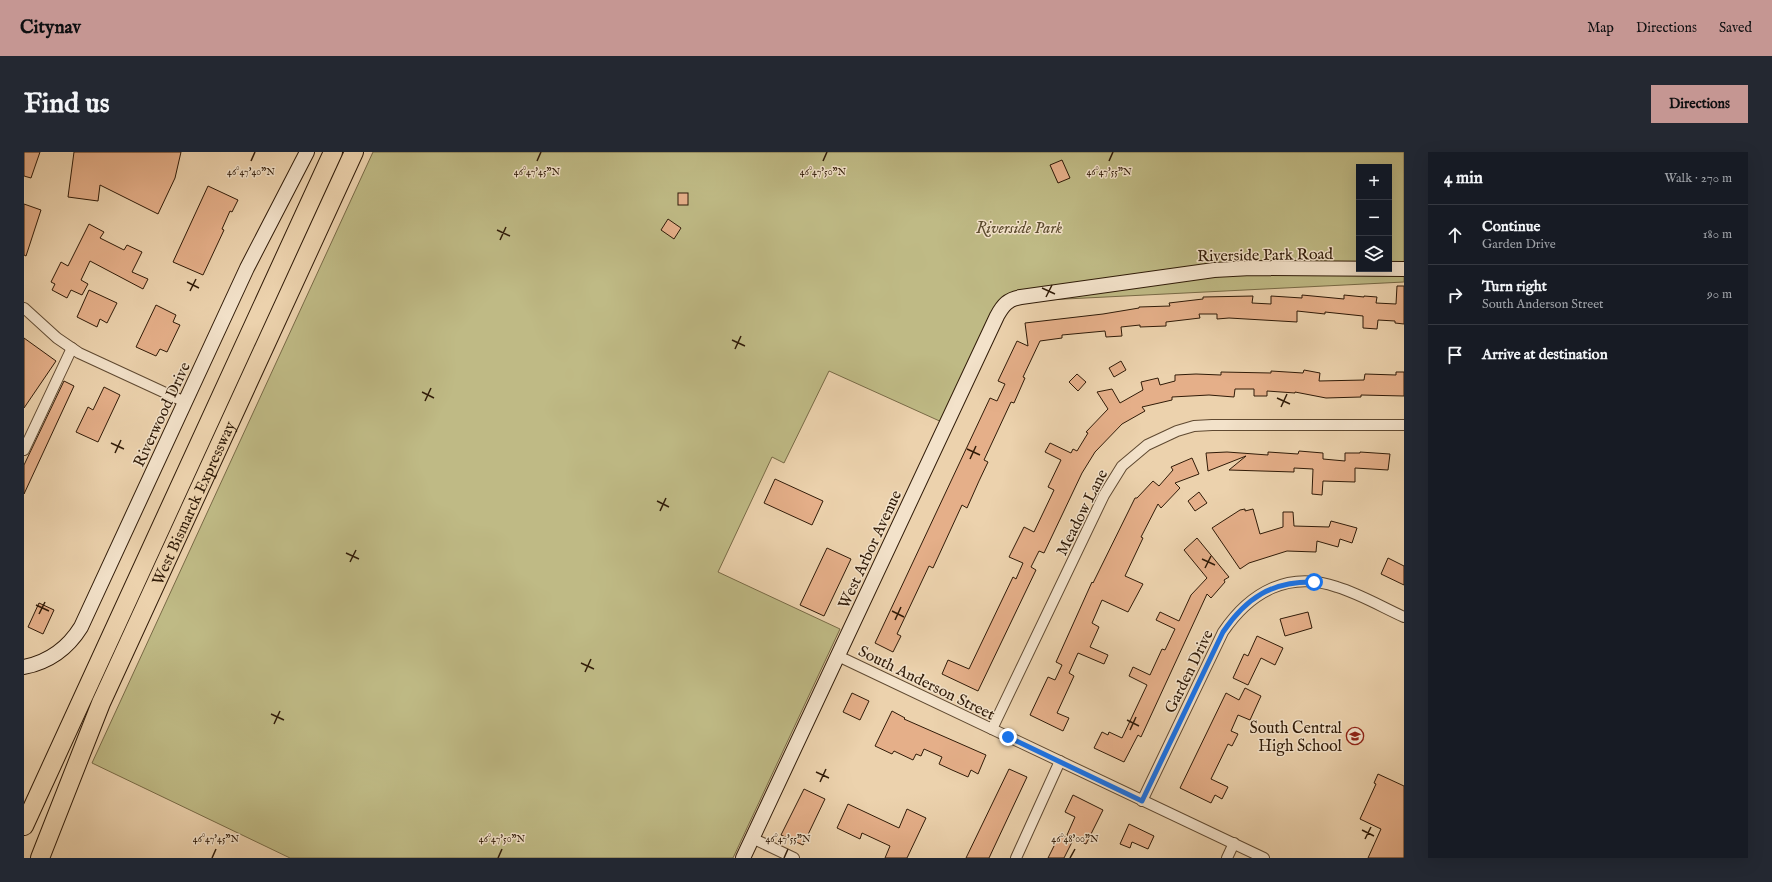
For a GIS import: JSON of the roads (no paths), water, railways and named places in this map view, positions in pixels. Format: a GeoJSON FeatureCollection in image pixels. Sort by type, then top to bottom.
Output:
{"type":"FeatureCollection","features":[{"type":"Feature","properties":{"kind":"highway","name":"West Bismarck Expressway"},"geometry":{"type":"LineString","coordinates":[[24,826],[332,152]]}},
{"type":"Feature","properties":{"kind":"highway","name":"West Bismarck Expressway"},"geometry":{"type":"LineString","coordinates":[[40,858],[101,703],[354,152]]}},
{"type":"Feature","properties":{"kind":"main road","name":"Riverwood Drive"},"geometry":{"type":"LineString","coordinates":[[24,667],[40,662],[63,649],[81,627],[247,268],[307,152]]}},
{"type":"Feature","properties":{"kind":"main road","name":"Riverside Park Road"},"geometry":{"type":"LineString","coordinates":[[1057,292],[1214,270],[1250,268],[1404,269]]}},
{"type":"Feature","properties":{"kind":"main road","name":"West Arbor Avenue"},"geometry":{"type":"LineString","coordinates":[[743,858],[1001,308],[1013,298],[1057,292]]}},
{"type":"Feature","properties":{"kind":"street"},"geometry":{"type":"LineString","coordinates":[[24,308],[72,348],[185,402]]}},
{"type":"Feature","properties":{"kind":"street"},"geometry":{"type":"LineString","coordinates":[[24,450],[72,348]]}},
{"type":"Feature","properties":{"kind":"street","name":"Meadow Lane"},"geometry":{"type":"LineString","coordinates":[[992,729],[1104,495],[1122,466],[1147,445],[1177,431],[1212,425],[1404,425]]}},
{"type":"Feature","properties":{"kind":"street","name":"Garden Drive"},"geometry":{"type":"LineString","coordinates":[[1142,801],[1223,632],[1235,616],[1250,601],[1274,587],[1287,583],[1314,582],[1338,587],[1404,617]]}},
{"type":"Feature","properties":{"kind":"street","name":"South Anderson Street"},"geometry":{"type":"LineString","coordinates":[[838,656],[1264,858]]}},
{"type":"Feature","properties":{"kind":"street"},"geometry":{"type":"LineString","coordinates":[[1016,858],[1060,761]]}},
{"type":"Feature","properties":{"kind":"street"},"geometry":{"type":"LineString","coordinates":[[752,838],[794,858]]}},
{"type":"Feature","properties":{"kind":"street"},"geometry":{"type":"LineString","coordinates":[[1227,858],[1234,843]]}},
{"type":"Feature","properties":{"kind":"place","name":"South Central High School"},"geometry":{"type":"Point","coordinates":[1355,736]}},
{"type":"Feature","properties":{"kind":"park label","name":"Riverside Park"},"geometry":{"type":"Point","coordinates":[1019,227]}}]}
